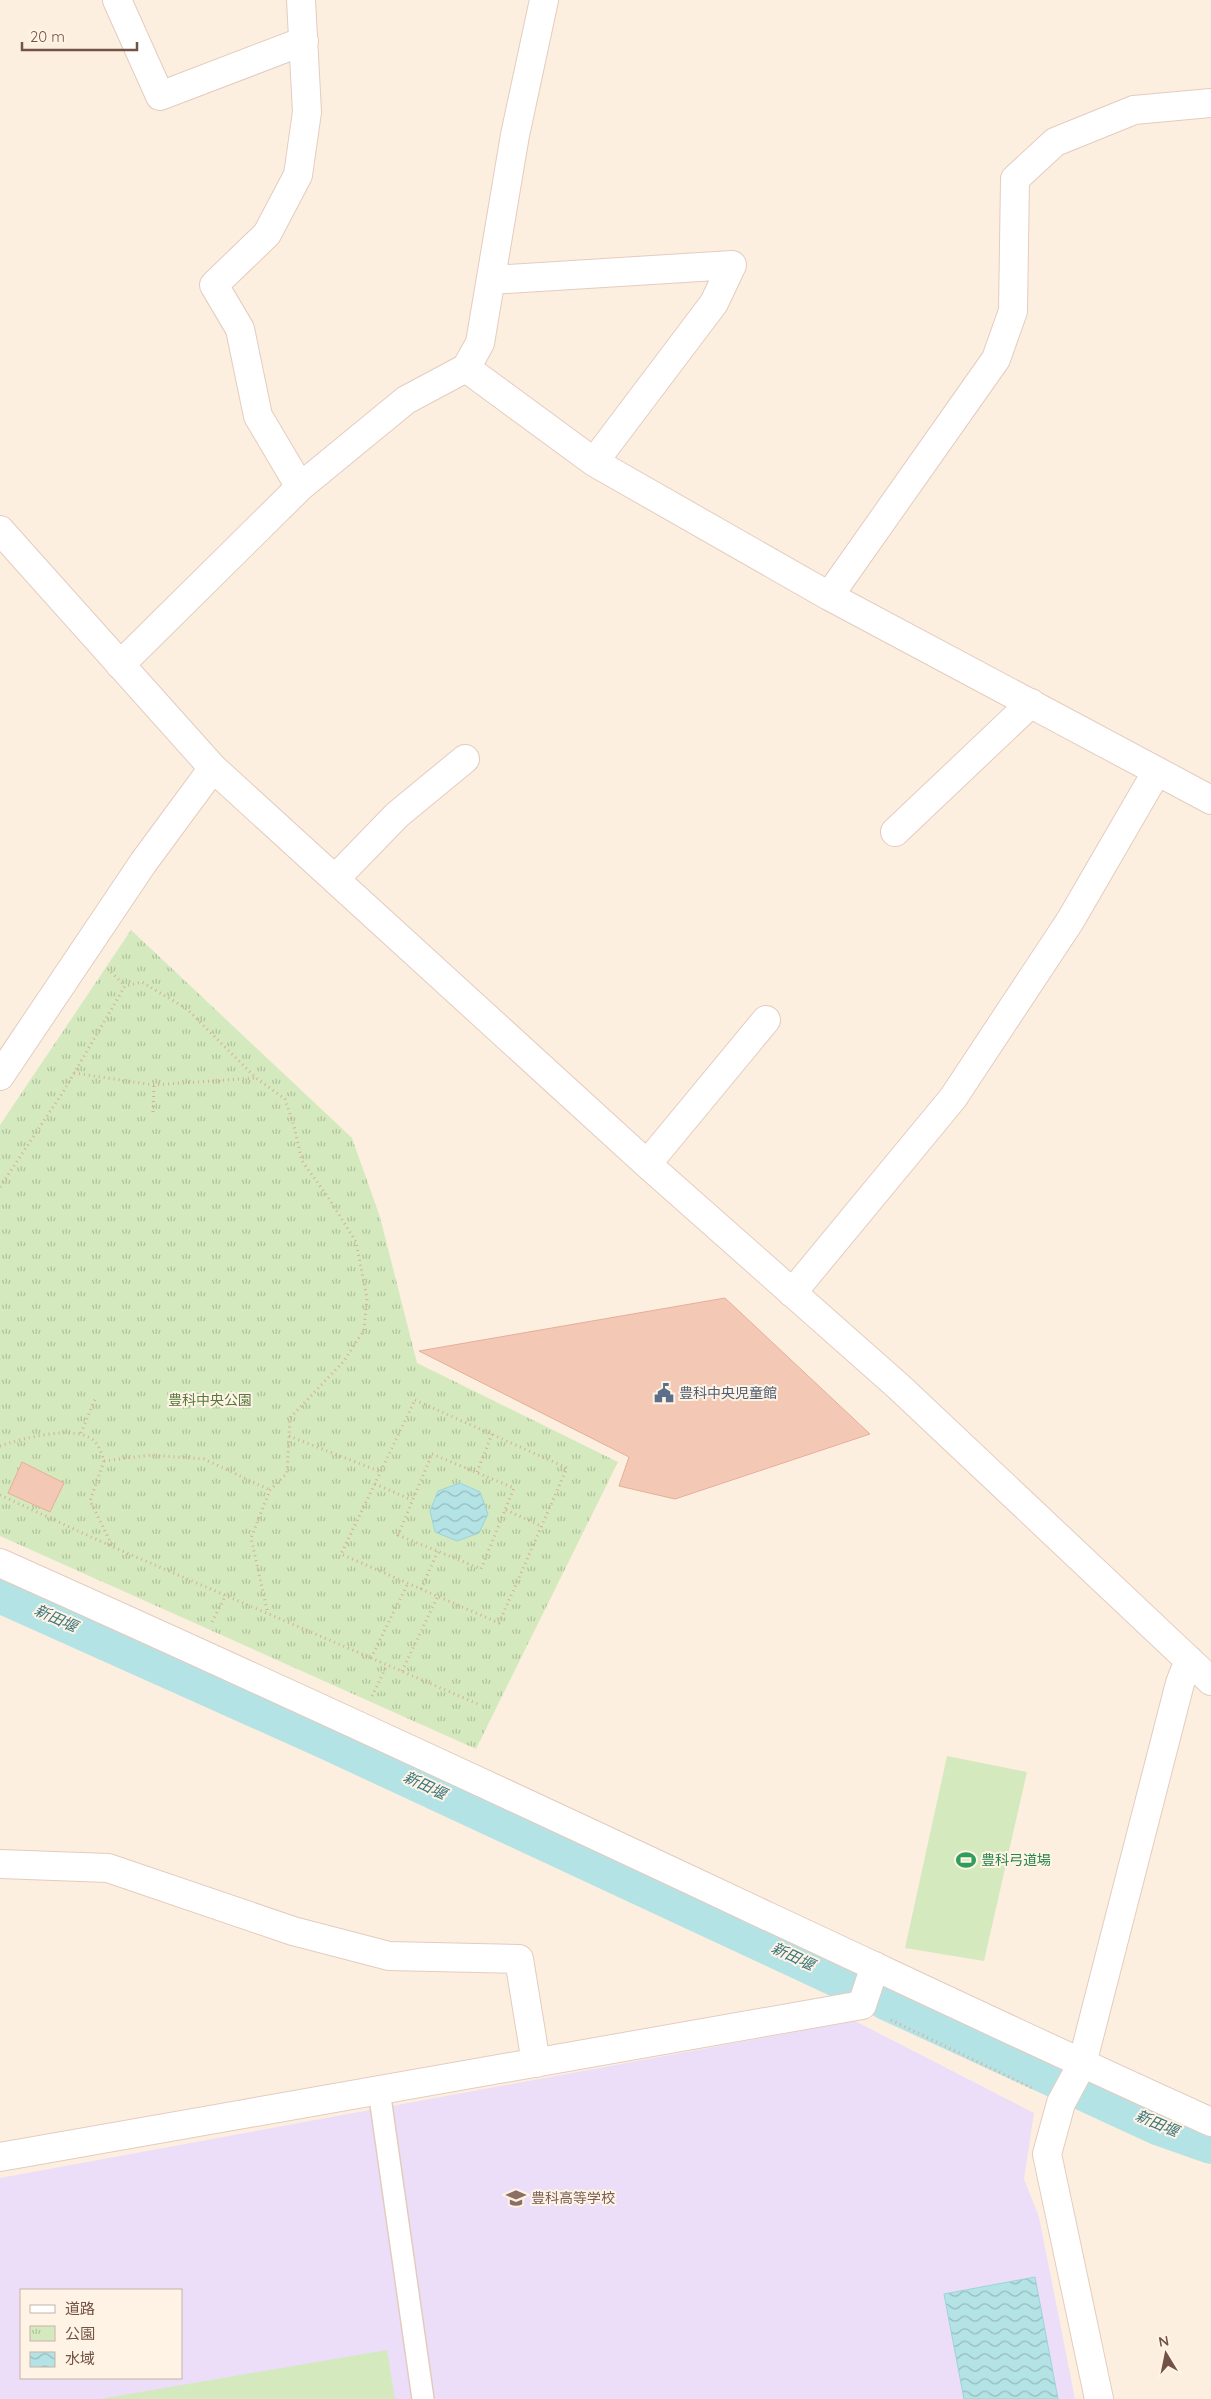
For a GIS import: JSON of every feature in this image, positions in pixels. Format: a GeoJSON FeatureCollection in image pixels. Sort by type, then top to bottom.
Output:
{"type":"FeatureCollection","features":[{"type":"Feature","properties":{"kind":"street"},"geometry":{"type":"LineString","coordinates":[[117,0],[160,96],[304,40]]}},
{"type":"Feature","properties":{"kind":"street"},"geometry":{"type":"LineString","coordinates":[[300,487],[258,416],[240,329],[214,285],[267,234],[298,175],[307,112],[301,0]]}},
{"type":"Feature","properties":{"kind":"street"},"geometry":{"type":"LineString","coordinates":[[120,666],[300,487],[406,400],[466,368],[480,343],[515,136],[544,0]]}},
{"type":"Feature","properties":{"kind":"street"},"geometry":{"type":"LineString","coordinates":[[829,596],[996,359],[1013,310],[1015,179],[1055,142],[1134,110],[1211,103]]}},
{"type":"Feature","properties":{"kind":"street"},"geometry":{"type":"LineString","coordinates":[[491,280],[732,265],[714,303],[594,462]]}},
{"type":"Feature","properties":{"kind":"street"},"geometry":{"type":"LineString","coordinates":[[466,368],[594,462],[829,596],[1211,800]]}},
{"type":"Feature","properties":{"kind":"street"},"geometry":{"type":"LineString","coordinates":[[0,530],[213,768],[647,1164],[898,1386],[1211,1680]]}},
{"type":"Feature","properties":{"kind":"street"},"geometry":{"type":"LineString","coordinates":[[895,832],[1031,703]]}},
{"type":"Feature","properties":{"kind":"street"},"geometry":{"type":"LineString","coordinates":[[335,880],[397,815],[465,760]]}},
{"type":"Feature","properties":{"kind":"street"},"geometry":{"type":"LineString","coordinates":[[0,1076],[143,863],[213,768]]}},
{"type":"Feature","properties":{"kind":"street"},"geometry":{"type":"LineString","coordinates":[[792,1293],[953,1098],[1070,921],[1157,771]]}},
{"type":"Feature","properties":{"kind":"street"},"geometry":{"type":"LineString","coordinates":[[647,1164],[766,1020]]}},
{"type":"Feature","properties":{"kind":"street"},"geometry":{"type":"LineString","coordinates":[[0,1563],[875,1966],[1071,2085],[1211,2122]]}},
{"type":"Feature","properties":{"kind":"street"},"geometry":{"type":"LineString","coordinates":[[1099,2399],[1047,2154],[1071,2085],[1180,1683],[1189,1660]]}},
{"type":"Feature","properties":{"kind":"street"},"geometry":{"type":"LineString","coordinates":[[0,1864],[108,1868],[293,1931],[390,1956],[519,1959],[536,2063]]}},
{"type":"Feature","properties":{"kind":"street"},"geometry":{"type":"LineString","coordinates":[[0,2157],[862,2005],[875,1966]]}},
{"type":"Feature","properties":{"kind":"lane"},"geometry":{"type":"LineString","coordinates":[[379,2090],[423,2399]]}},
{"type":"Feature","properties":{"kind":"path"},"geometry":{"type":"LineString","coordinates":[[0,1187],[74,1073],[125,986],[142,982],[187,1009],[256,1078],[284,1099],[294,1126],[302,1161],[328,1197],[356,1242],[367,1298],[364,1330],[344,1361],[290,1418],[287,1473],[270,1490],[251,1538],[268,1614]]}},
{"type":"Feature","properties":{"kind":"path"},"geometry":{"type":"LineString","coordinates":[[74,1073],[154,1085],[256,1078]]}},
{"type":"Feature","properties":{"kind":"path"},"geometry":{"type":"LineString","coordinates":[[153,1112],[154,1085]]}},
{"type":"Feature","properties":{"kind":"path"},"geometry":{"type":"LineString","coordinates":[[81,1433],[95,1399]]}},
{"type":"Feature","properties":{"kind":"path"},"geometry":{"type":"LineString","coordinates":[[415,1400],[567,1468],[498,1623],[341,1554],[381,1472],[415,1400]]}},
{"type":"Feature","properties":{"kind":"path"},"geometry":{"type":"LineString","coordinates":[[0,1446],[37,1436],[81,1433],[96,1442],[104,1461],[90,1501],[113,1547]]}},
{"type":"Feature","properties":{"kind":"path"},"geometry":{"type":"LineString","coordinates":[[477,1472],[492,1434]]}},
{"type":"Feature","properties":{"kind":"path"},"geometry":{"type":"LineString","coordinates":[[289,1436],[381,1472]]}},
{"type":"Feature","properties":{"kind":"path"},"geometry":{"type":"LineString","coordinates":[[432,1454],[514,1488],[481,1568],[398,1535],[412,1500],[432,1454]]}},
{"type":"Feature","properties":{"kind":"path"},"geometry":{"type":"LineString","coordinates":[[104,1461],[151,1455],[204,1459],[270,1490]]}},
{"type":"Feature","properties":{"kind":"path"},"geometry":{"type":"LineString","coordinates":[[374,1484],[412,1500]]}},
{"type":"Feature","properties":{"kind":"path"},"geometry":{"type":"LineString","coordinates":[[0,1495],[2,1499],[478,1704]]}},
{"type":"Feature","properties":{"kind":"path"},"geometry":{"type":"LineString","coordinates":[[506,1510],[541,1526]]}},
{"type":"Feature","properties":{"kind":"path"},"geometry":{"type":"LineString","coordinates":[[421,1589],[438,1551]]}},
{"type":"Feature","properties":{"kind":"path"},"geometry":{"type":"LineString","coordinates":[[370,1658],[408,1583]]}},
{"type":"Feature","properties":{"kind":"path"},"geometry":{"type":"LineString","coordinates":[[402,1671],[438,1596]]}},
{"type":"Feature","properties":{"kind":"path"},"geometry":{"type":"LineString","coordinates":[[862,2005],[1071,2085]]}},
{"type":"Feature","properties":{"kind":"shaded area","name":"豊科高等学校"},"geometry":{"type":"Polygon","coordinates":[[[855,2021],[1034,2113],[1024,2179],[1039,2217],[1075,2399],[0,2399],[0,2178],[855,2021]]]}},
{"type":"Feature","properties":{"kind":"green space","name":"豊科中央公園"},"geometry":{"type":"Polygon","coordinates":[[[131,930],[352,1138],[380,1217],[417,1363],[618,1462],[476,1749],[0,1536],[0,1125],[131,930]]]}},
{"type":"Feature","properties":{"kind":"green space","name":"豊科弓道場"},"geometry":{"type":"Polygon","coordinates":[[[947,1756],[1027,1772],[984,1961],[905,1948],[947,1756]]]}},
{"type":"Feature","properties":{"kind":"green space"},"geometry":{"type":"Polygon","coordinates":[[[387,2350],[395,2399],[100,2399],[387,2350]]]}},
{"type":"Feature","properties":{"kind":"water"},"geometry":{"type":"Polygon","coordinates":[[[460,1483],[480,1492],[488,1514],[479,1533],[457,1541],[435,1532],[430,1511],[438,1491],[460,1483]]]}},
{"type":"Feature","properties":{"kind":"water"},"geometry":{"type":"Polygon","coordinates":[[[1035,2277],[1058,2399],[964,2399],[944,2294],[1035,2277]]]}},
{"type":"Feature","properties":{"kind":"building","name":"豊科中央児童館"},"geometry":{"type":"Polygon","coordinates":[[[725,1298],[870,1434],[675,1499],[619,1486],[629,1457],[419,1351],[725,1298]]]}},
{"type":"Feature","properties":{"kind":"building"},"geometry":{"type":"Polygon","coordinates":[[[22,1462],[64,1483],[50,1512],[8,1493],[22,1462]]]}},
{"type":"Feature","properties":{"kind":"waterway","name":"新田堰"},"geometry":{"type":"LineString","coordinates":[[0,1593],[330,1741],[848,1982]]}},
{"type":"Feature","properties":{"kind":"waterway","name":"新田堰"},"geometry":{"type":"LineString","coordinates":[[886,2000],[1160,2126],[1211,2144]]}},
{"type":"Feature","properties":{"kind":"place","name":"豊科中央児童館"},"geometry":{"type":"Point","coordinates":[664,1393]}},
{"type":"Feature","properties":{"kind":"place","name":"豊科弓道場"},"geometry":{"type":"Point","coordinates":[966,1860]}},
{"type":"Feature","properties":{"kind":"place","name":"豊科高等学校"},"geometry":{"type":"Point","coordinates":[516,2198]}}]}
